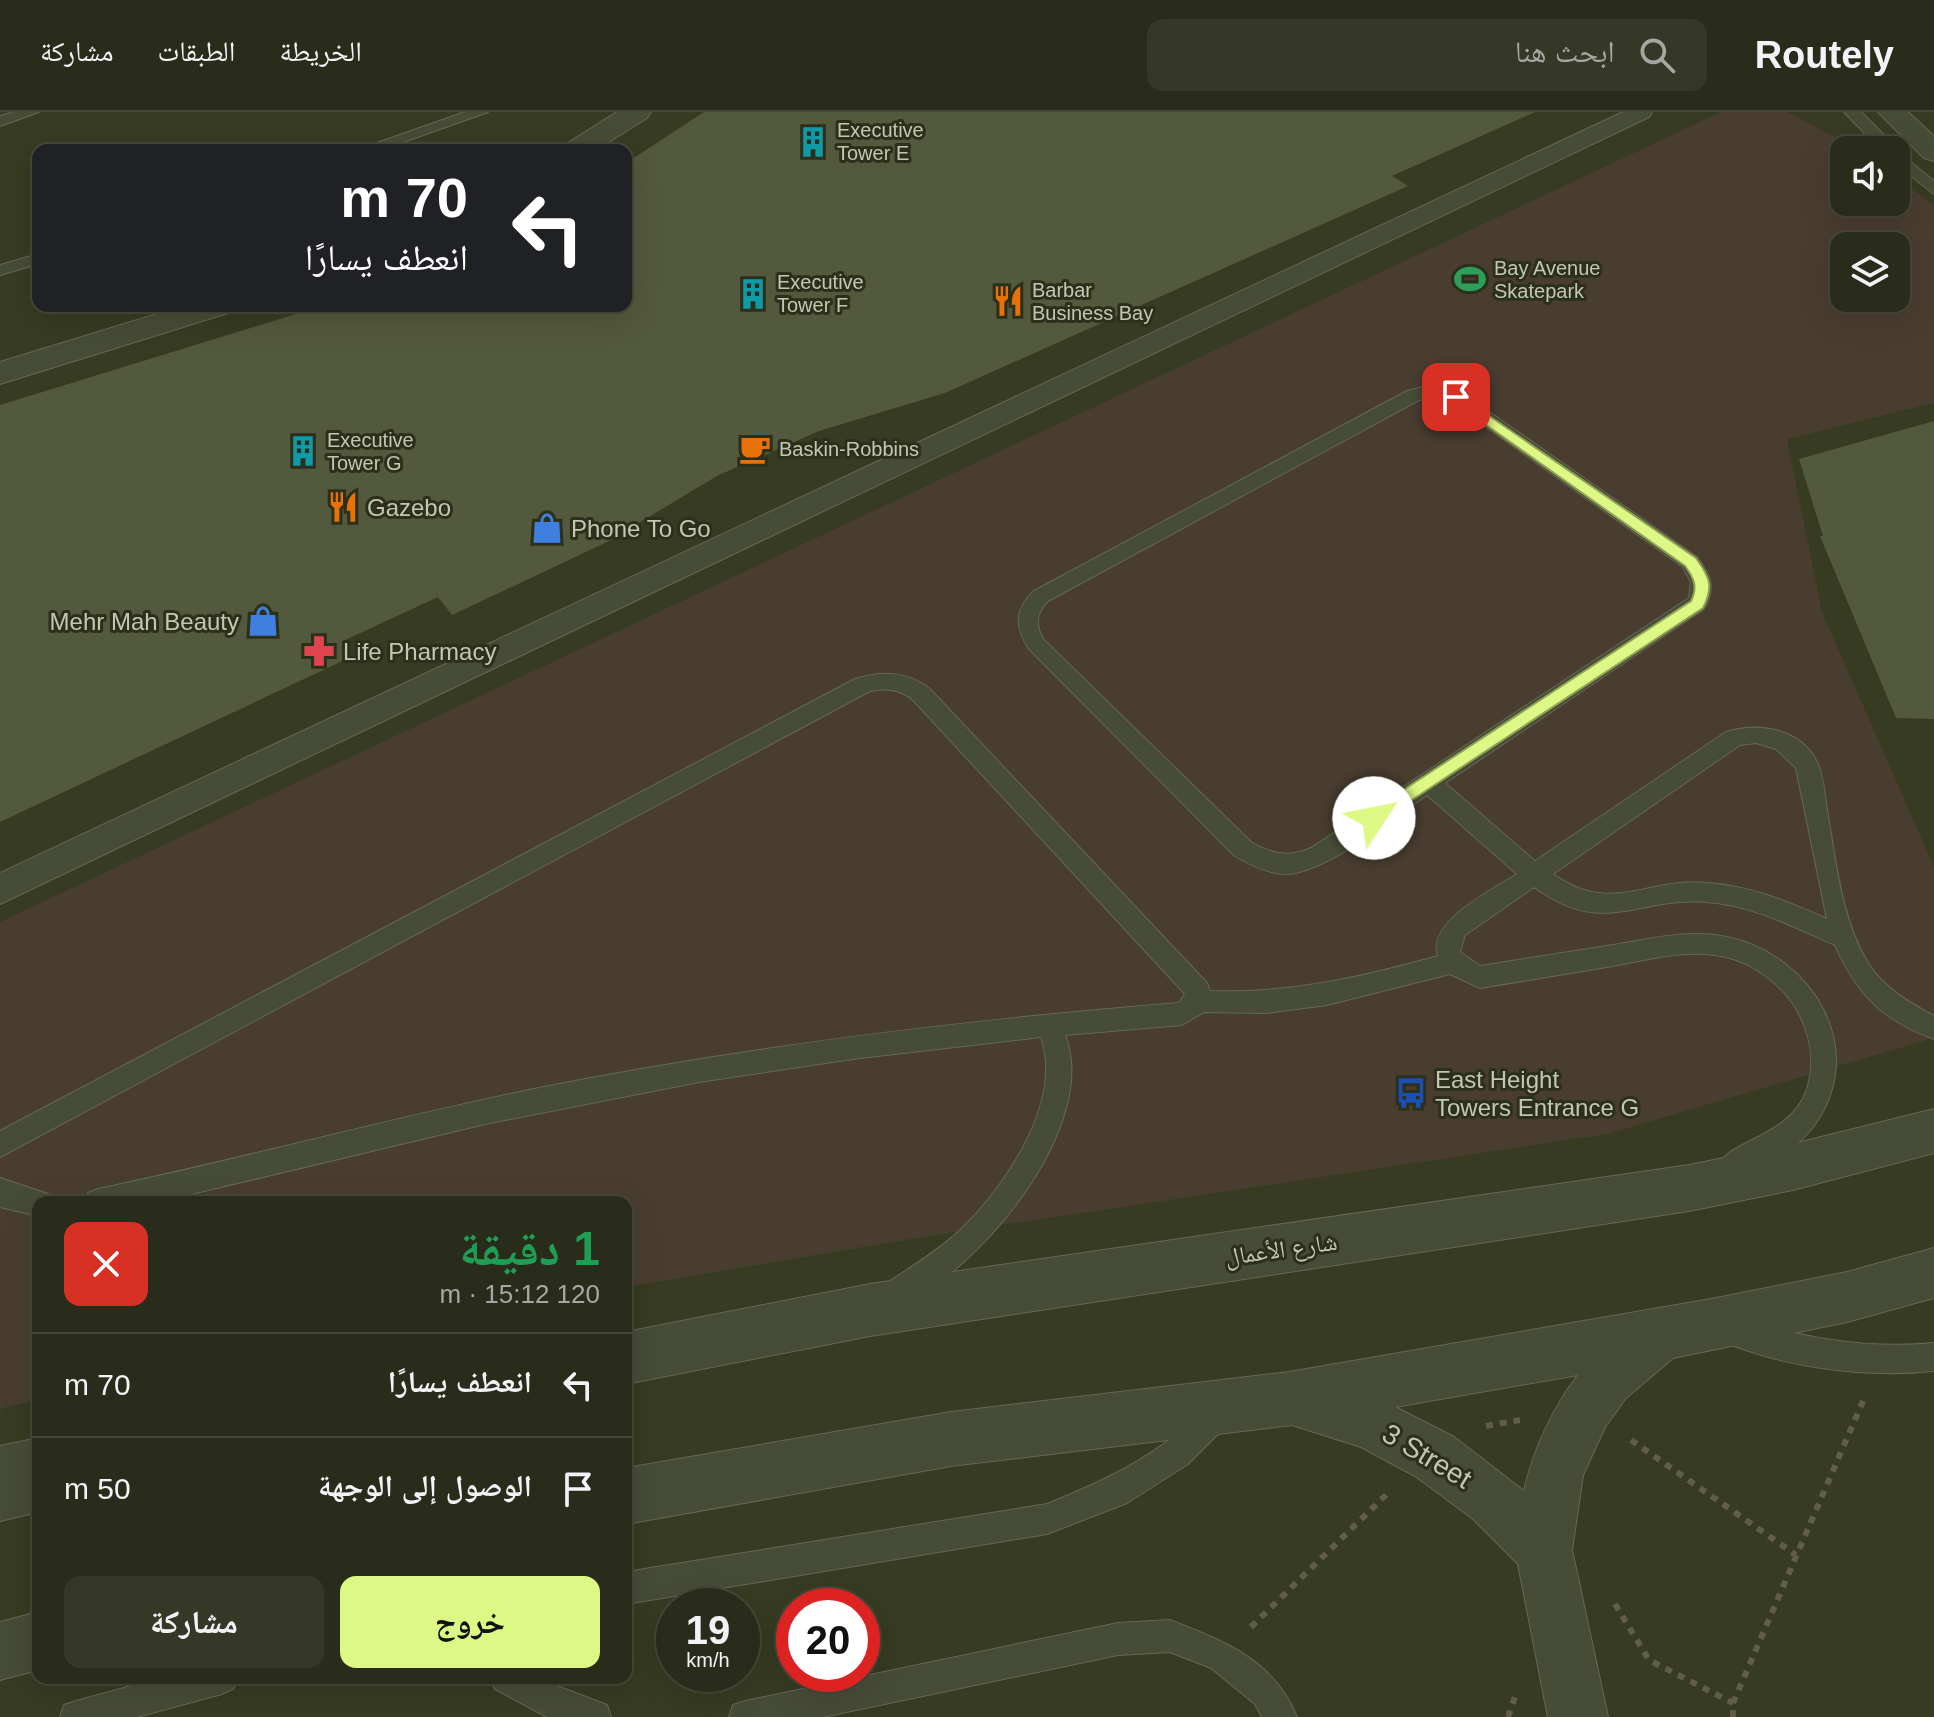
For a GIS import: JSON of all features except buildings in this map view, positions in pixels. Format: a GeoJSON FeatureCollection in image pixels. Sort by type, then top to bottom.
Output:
{"type":"FeatureCollection","features":[{"type":"Feature","properties":{"kind":"street"},"geometry":{"type":"LineString","coordinates":[[586,144],[637,112]]}},
{"type":"Feature","properties":{"kind":"street"},"geometry":{"type":"LineString","coordinates":[[0,889],[1641,112]]}},
{"type":"Feature","properties":{"kind":"street"},"geometry":{"type":"LineString","coordinates":[[1892,112],[1934,152]]}},
{"type":"Feature","properties":{"kind":"street"},"geometry":{"type":"LineString","coordinates":[[0,373],[198,312]]}},
{"type":"Feature","properties":{"kind":"street","name":"شارع الأعمال"},"geometry":{"type":"LineString","coordinates":[[632,1357],[870,1310],[1689,1188],[1793,1167],[1934,1131]]}},
{"type":"Feature","properties":{"kind":"street"},"geometry":{"type":"LineString","coordinates":[[632,1495],[951,1439],[1289,1399],[1686,1330],[1847,1297],[1934,1273]]}},
{"type":"Feature","properties":{"kind":"street"},"geometry":{"type":"LineString","coordinates":[[1578,1717],[1544,1550],[1556,1472],[1580,1418],[1607,1379],[1633,1355],[1686,1330]]}},
{"type":"Feature","properties":{"kind":"street","name":"3 Street"},"geometry":{"type":"LineString","coordinates":[[1289,1399],[1348,1414],[1429,1450],[1508,1511],[1544,1550]]}},
{"type":"Feature","properties":{"kind":"street"},"geometry":{"type":"LineString","coordinates":[[0,1493],[32,1485]]}},
{"type":"Feature","properties":{"kind":"street"},"geometry":{"type":"LineString","coordinates":[[0,1651],[32,1643]]}},
{"type":"Feature","properties":{"kind":"lane"},"geometry":{"type":"LineString","coordinates":[[0,121],[31,112]]}},
{"type":"Feature","properties":{"kind":"lane"},"geometry":{"type":"LineString","coordinates":[[383,144],[480,112]]}},
{"type":"Feature","properties":{"kind":"lane"},"geometry":{"type":"LineString","coordinates":[[1852,112],[1876,136]]}},
{"type":"Feature","properties":{"kind":"lane"},"geometry":{"type":"LineString","coordinates":[[1910,168],[1934,189]]}},
{"type":"Feature","properties":{"kind":"lane"},"geometry":{"type":"LineString","coordinates":[[0,270],[32,261]]}},
{"type":"Feature","properties":{"kind":"lane"},"geometry":{"type":"LineString","coordinates":[[1442,392],[1456,397],[1690,562],[1701,576],[1704,591],[1697,604],[1428,782],[1302,864],[1282,866],[1260,860],[1243,849],[1036,644],[1028,632],[1026,619],[1030,606],[1053,589],[1413,395],[1442,392]]}},
{"type":"Feature","properties":{"kind":"lane"},"geometry":{"type":"LineString","coordinates":[[0,1145],[863,685],[878,680],[895,680],[910,685],[921,694],[1193,982],[1198,991],[1198,1001],[1192,1009],[1182,1014],[1048,1024],[837,1049],[702,1070],[540,1100],[128,1196]]}},
{"type":"Feature","properties":{"kind":"lane"},"geometry":{"type":"LineString","coordinates":[[1689,1188],[1781,1139],[1803,1121],[1818,1099],[1825,1073],[1824,1046],[1812,1008],[1799,990],[1774,968],[1744,952],[1712,943],[1681,944],[1480,977],[1464,973],[1452,963],[1446,950],[1448,938],[1456,928],[1734,738],[1753,733],[1775,737],[1795,749],[1807,765],[1842,937],[1855,965],[1872,987],[1909,1016],[1934,1028]]}},
{"type":"Feature","properties":{"kind":"lane"},"geometry":{"type":"LineString","coordinates":[[1428,782],[1563,894],[1597,905],[1684,892],[1734,895],[1759,901],[1842,937]]}},
{"type":"Feature","properties":{"kind":"lane"},"geometry":{"type":"LineString","coordinates":[[1198,1001],[1262,1004],[1308,1000],[1452,963]]}},
{"type":"Feature","properties":{"kind":"lane"},"geometry":{"type":"LineString","coordinates":[[870,1310],[967,1242],[998,1210],[1022,1174],[1041,1137],[1057,1074],[1057,1051],[1048,1024]]}},
{"type":"Feature","properties":{"kind":"lane"},"geometry":{"type":"LineString","coordinates":[[0,1191],[8,1197],[32,1202]]}},
{"type":"Feature","properties":{"kind":"lane"},"geometry":{"type":"LineString","coordinates":[[1686,1330],[1765,1341],[1819,1353],[1872,1358],[1934,1357]]}},
{"type":"Feature","properties":{"kind":"lane"},"geometry":{"type":"LineString","coordinates":[[632,1587],[1047,1519],[1116,1492],[1177,1453],[1228,1405]]}},
{"type":"Feature","properties":{"kind":"lane"},"geometry":{"type":"LineString","coordinates":[[0,1461],[32,1454]]}},
{"type":"Feature","properties":{"kind":"lane"},"geometry":{"type":"LineString","coordinates":[[745,1717],[1118,1639],[1170,1636],[1222,1656],[1266,1693],[1281,1717]]}},
{"type":"Feature","properties":{"kind":"lane"},"geometry":{"type":"LineString","coordinates":[[76,1717],[200,1684]]}},
{"type":"Feature","properties":{"kind":"lane"},"geometry":{"type":"LineString","coordinates":[[514,1684],[560,1706],[595,1717]]}},
{"type":"Feature","properties":{"kind":"path"},"geometry":{"type":"LineString","coordinates":[[1733,1717],[1733,1703],[1867,1391],[1872,1358]]}},
{"type":"Feature","properties":{"kind":"path"},"geometry":{"type":"LineString","coordinates":[[1610,1593],[1623,1621],[1649,1660],[1733,1703]]}},
{"type":"Feature","properties":{"kind":"path"},"geometry":{"type":"LineString","coordinates":[[1508,1717],[1517,1693],[1517,1682]]}},
{"type":"Feature","properties":{"kind":"shaded area"},"geometry":{"type":"Polygon","coordinates":[[[1721,112],[1787,112],[1833,136],[1830,136],[1830,216],[1910,216],[1910,186],[1934,206],[1934,403],[1787,439],[1822,612],[1934,867],[1934,1038],[1607,1134],[929,1236],[632,1286],[632,1196],[32,1196],[32,1401],[0,1409],[0,922],[1721,112]]]}},
{"type":"Feature","properties":{"kind":"place","name":"Executive Tower E"},"geometry":{"type":"Point","coordinates":[813,142]}},
{"type":"Feature","properties":{"kind":"place","name":"Bay Avenue Skatepark"},"geometry":{"type":"Point","coordinates":[1470,279]}},
{"type":"Feature","properties":{"kind":"place","name":"Executive Tower F"},"geometry":{"type":"Point","coordinates":[753,294]}},
{"type":"Feature","properties":{"kind":"place","name":"Barbar Business Bay"},"geometry":{"type":"Point","coordinates":[1008,301]}},
{"type":"Feature","properties":{"kind":"place","name":"Baskin-Robbins"},"geometry":{"type":"Point","coordinates":[755,449]}},
{"type":"Feature","properties":{"kind":"place","name":"Executive Tower G"},"geometry":{"type":"Point","coordinates":[303,451]}},
{"type":"Feature","properties":{"kind":"place","name":"Gazebo"},"geometry":{"type":"Point","coordinates":[343,507]}},
{"type":"Feature","properties":{"kind":"place","name":"Phone To Go"},"geometry":{"type":"Point","coordinates":[547,528]}},
{"type":"Feature","properties":{"kind":"place","name":"Mehr Mah Beauty"},"geometry":{"type":"Point","coordinates":[263,621]}},
{"type":"Feature","properties":{"kind":"place","name":"Life Pharmacy"},"geometry":{"type":"Point","coordinates":[319,651]}},
{"type":"Feature","properties":{"kind":"place","name":"East Height Towers Entrance G"},"geometry":{"type":"Point","coordinates":[1411,1093]}},
{"type":"Feature","properties":{"kind":"route"},"geometry":{"type":"LineString","coordinates":[[1374,818],[1697,604],[1704,591],[1701,576],[1690,562],[1456,397]]}}]}
